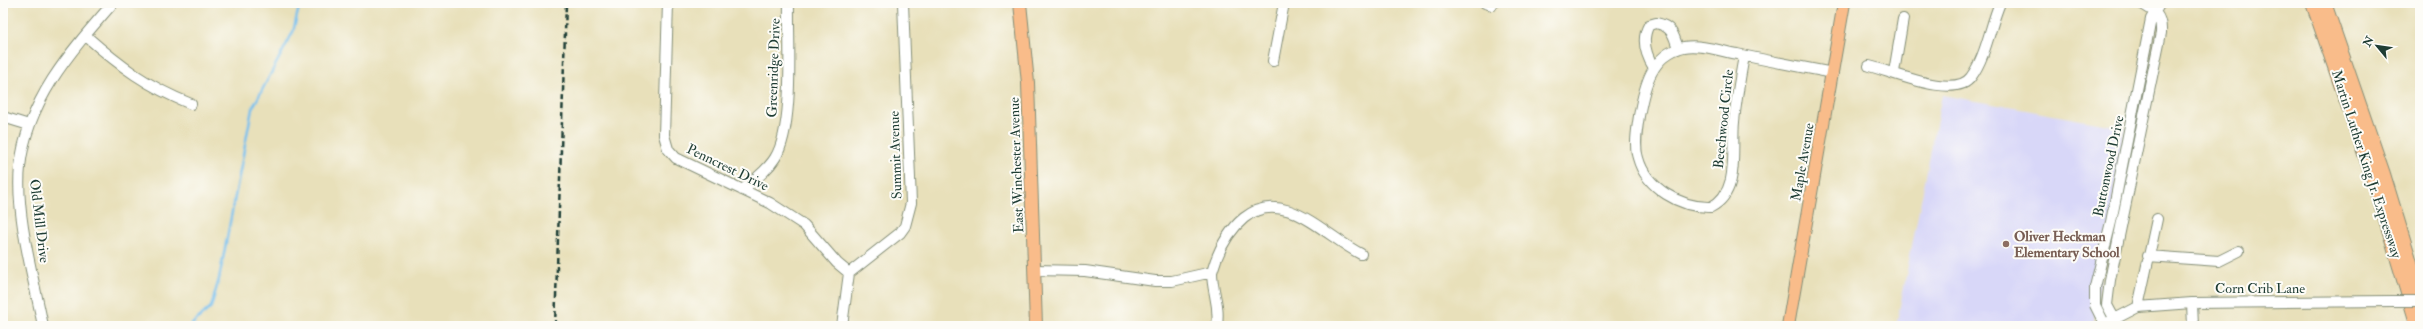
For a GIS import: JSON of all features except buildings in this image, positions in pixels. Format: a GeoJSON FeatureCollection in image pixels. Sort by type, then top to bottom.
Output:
{"type":"FeatureCollection","features":[{"type":"Feature","properties":{"kind":"highway","name":"Martin Luther King Jr. Expressway"},"geometry":{"type":"LineString","coordinates":[[2313,3],[2373,177],[2418,326]]}},
{"type":"Feature","properties":{"kind":"highway","name":"Martin Luther King Jr. Expressway"},"geometry":{"type":"LineString","coordinates":[[2324,3],[2381,167],[2420,295]]}},
{"type":"Feature","properties":{"kind":"main road","name":"East Winchester Avenue"},"geometry":{"type":"LineString","coordinates":[[1020,3],[1028,83],[1036,326]]}},
{"type":"Feature","properties":{"kind":"main road","name":"Maple Avenue"},"geometry":{"type":"LineString","coordinates":[[1788,326],[1844,3]]}},
{"type":"Feature","properties":{"kind":"street","name":"Old Mill Drive"},"geometry":{"type":"LineString","coordinates":[[43,326],[23,220],[20,192],[20,167],[29,125],[52,78],[67,57],[113,3]]}},
{"type":"Feature","properties":{"kind":"street","name":"Penncrest Drive"},"geometry":{"type":"LineString","coordinates":[[668,3],[664,136],[668,148],[683,162],[770,203],[804,225],[849,273]]}},
{"type":"Feature","properties":{"kind":"street","name":"Greenridge Drive"},"geometry":{"type":"LineString","coordinates":[[742,190],[764,172],[776,157],[781,143],[787,117],[788,3]]}},
{"type":"Feature","properties":{"kind":"street","name":"Summit Avenue"},"geometry":{"type":"LineString","coordinates":[[849,273],[900,233],[905,226],[910,212],[911,171],[903,3]]}},
{"type":"Feature","properties":{"kind":"street"},"geometry":{"type":"LineString","coordinates":[[1273,61],[1284,3]]}},
{"type":"Feature","properties":{"kind":"street"},"geometry":{"type":"LineString","coordinates":[[1869,66],[1894,72],[1924,82],[1949,87],[1966,81],[1971,77],[1982,52],[2000,3]]}},
{"type":"Feature","properties":{"kind":"street"},"geometry":{"type":"LineString","coordinates":[[2140,3],[2158,7]]}},
{"type":"Feature","properties":{"kind":"street","name":"Buttonwood Drive"},"geometry":{"type":"LineString","coordinates":[[2114,318],[2108,310],[2107,299],[2161,33],[2162,21],[2158,7]]}},
{"type":"Feature","properties":{"kind":"street","name":"Buttonwood Drive"},"geometry":{"type":"LineString","coordinates":[[2104,325],[2095,304],[2095,288],[2114,206],[2151,19],[2158,7]]}},
{"type":"Feature","properties":{"kind":"street"},"geometry":{"type":"LineString","coordinates":[[1894,72],[1903,19]]}},
{"type":"Feature","properties":{"kind":"street"},"geometry":{"type":"LineString","coordinates":[[1678,48],[1674,33],[1670,29],[1656,22],[1649,25],[1645,32],[1645,48],[1654,68],[1678,48],[1692,46],[1833,73]]}},
{"type":"Feature","properties":{"kind":"street"},"geometry":{"type":"LineString","coordinates":[[86,36],[132,74],[170,95],[191,104]]}},
{"type":"Feature","properties":{"kind":"street","name":"Beechwood Circle"},"geometry":{"type":"LineString","coordinates":[[1654,68],[1643,93],[1638,126],[1637,157],[1640,166],[1653,184],[1669,196],[1695,205],[1711,207],[1723,197],[1733,168],[1734,122],[1744,56]]}},
{"type":"Feature","properties":{"kind":"street"},"geometry":{"type":"LineString","coordinates":[[3,117],[29,125]]}},
{"type":"Feature","properties":{"kind":"street"},"geometry":{"type":"LineString","coordinates":[[1217,326],[1219,312],[1212,272],[1221,246],[1233,229],[1254,212],[1268,207],[1290,210],[1346,247],[1361,254]]}},
{"type":"Feature","properties":{"kind":"street"},"geometry":{"type":"LineString","coordinates":[[2138,307],[2157,219]]}},
{"type":"Feature","properties":{"kind":"street"},"geometry":{"type":"LineString","coordinates":[[2148,256],[2220,261],[2239,251]]}},
{"type":"Feature","properties":{"kind":"street"},"geometry":{"type":"LineString","coordinates":[[1034,270],[1085,271],[1155,281],[1172,281],[1212,272]]}},
{"type":"Feature","properties":{"kind":"street"},"geometry":{"type":"LineString","coordinates":[[842,326],[849,273]]}},
{"type":"Feature","properties":{"kind":"street","name":"Corn Crib Lane"},"geometry":{"type":"LineString","coordinates":[[2104,325],[2114,318],[2138,307],[2192,303],[2420,301]]}},
{"type":"Feature","properties":{"kind":"street"},"geometry":{"type":"LineString","coordinates":[[2192,303],[2194,326]]}},
{"type":"Feature","properties":{"kind":"shaded area","name":"Oliver Heckman Elementary School"},"geometry":{"type":"Polygon","coordinates":[[[1942,95],[2125,128],[2093,326],[1896,326],[1942,95]]]}},
{"type":"Feature","properties":{"kind":"waterway"},"geometry":{"type":"LineString","coordinates":[[190,326],[211,307],[219,279],[252,109],[293,32],[300,3]]}},
{"type":"Feature","properties":{"kind":"railway"},"geometry":{"type":"LineString","coordinates":[[555,326],[566,3]]}},
{"type":"Feature","properties":{"kind":"place","name":"Oliver Heckman Elementary School"},"geometry":{"type":"Point","coordinates":[2006,244]}}]}
